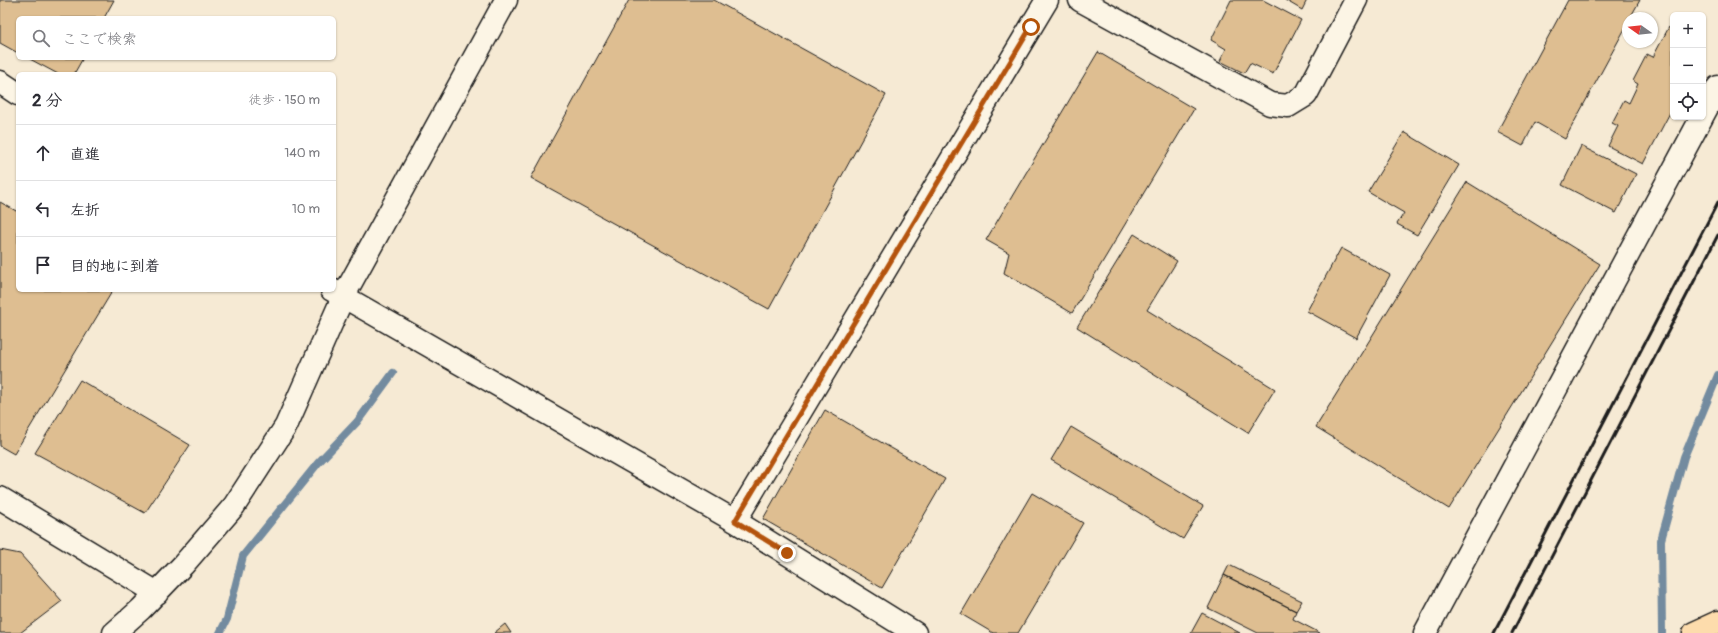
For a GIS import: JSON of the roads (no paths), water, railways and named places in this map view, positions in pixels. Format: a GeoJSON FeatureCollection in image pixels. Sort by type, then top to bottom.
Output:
{"type":"FeatureCollection","features":[{"type":"Feature","properties":{"kind":"main road"},"geometry":{"type":"LineString","coordinates":[[1694,633],[1718,622]]}},
{"type":"Feature","properties":{"kind":"street"},"geometry":{"type":"LineString","coordinates":[[114,633],[157,593],[234,506],[286,426],[338,293],[506,0]]}},
{"type":"Feature","properties":{"kind":"street"},"geometry":{"type":"LineString","coordinates":[[735,521],[1047,0]]}},
{"type":"Feature","properties":{"kind":"street"},"geometry":{"type":"LineString","coordinates":[[1080,0],[1270,104],[1288,106],[1306,95],[1356,0]]}},
{"type":"Feature","properties":{"kind":"street"},"geometry":{"type":"LineString","coordinates":[[0,82],[16,93]]}},
{"type":"Feature","properties":{"kind":"street"},"geometry":{"type":"LineString","coordinates":[[1706,110],[1718,87]]}},
{"type":"Feature","properties":{"kind":"street"},"geometry":{"type":"LineString","coordinates":[[1425,633],[1701,120]]}},
{"type":"Feature","properties":{"kind":"street"},"geometry":{"type":"LineString","coordinates":[[338,293],[735,521],[915,633]]}},
{"type":"Feature","properties":{"kind":"street"},"geometry":{"type":"LineString","coordinates":[[0,498],[157,593]]}},
{"type":"Feature","properties":{"kind":"waterway"},"geometry":{"type":"LineString","coordinates":[[220,633],[227,619],[243,556],[318,463],[357,422],[393,373]]}},
{"type":"Feature","properties":{"kind":"waterway"},"geometry":{"type":"LineString","coordinates":[[1662,633],[1661,540],[1684,457],[1718,375]]}},
{"type":"Feature","properties":{"kind":"railway"},"geometry":{"type":"LineString","coordinates":[[1494,633],[1718,202]]}},
{"type":"Feature","properties":{"kind":"railway"},"geometry":{"type":"LineString","coordinates":[[1512,633],[1718,235]]}}]}
